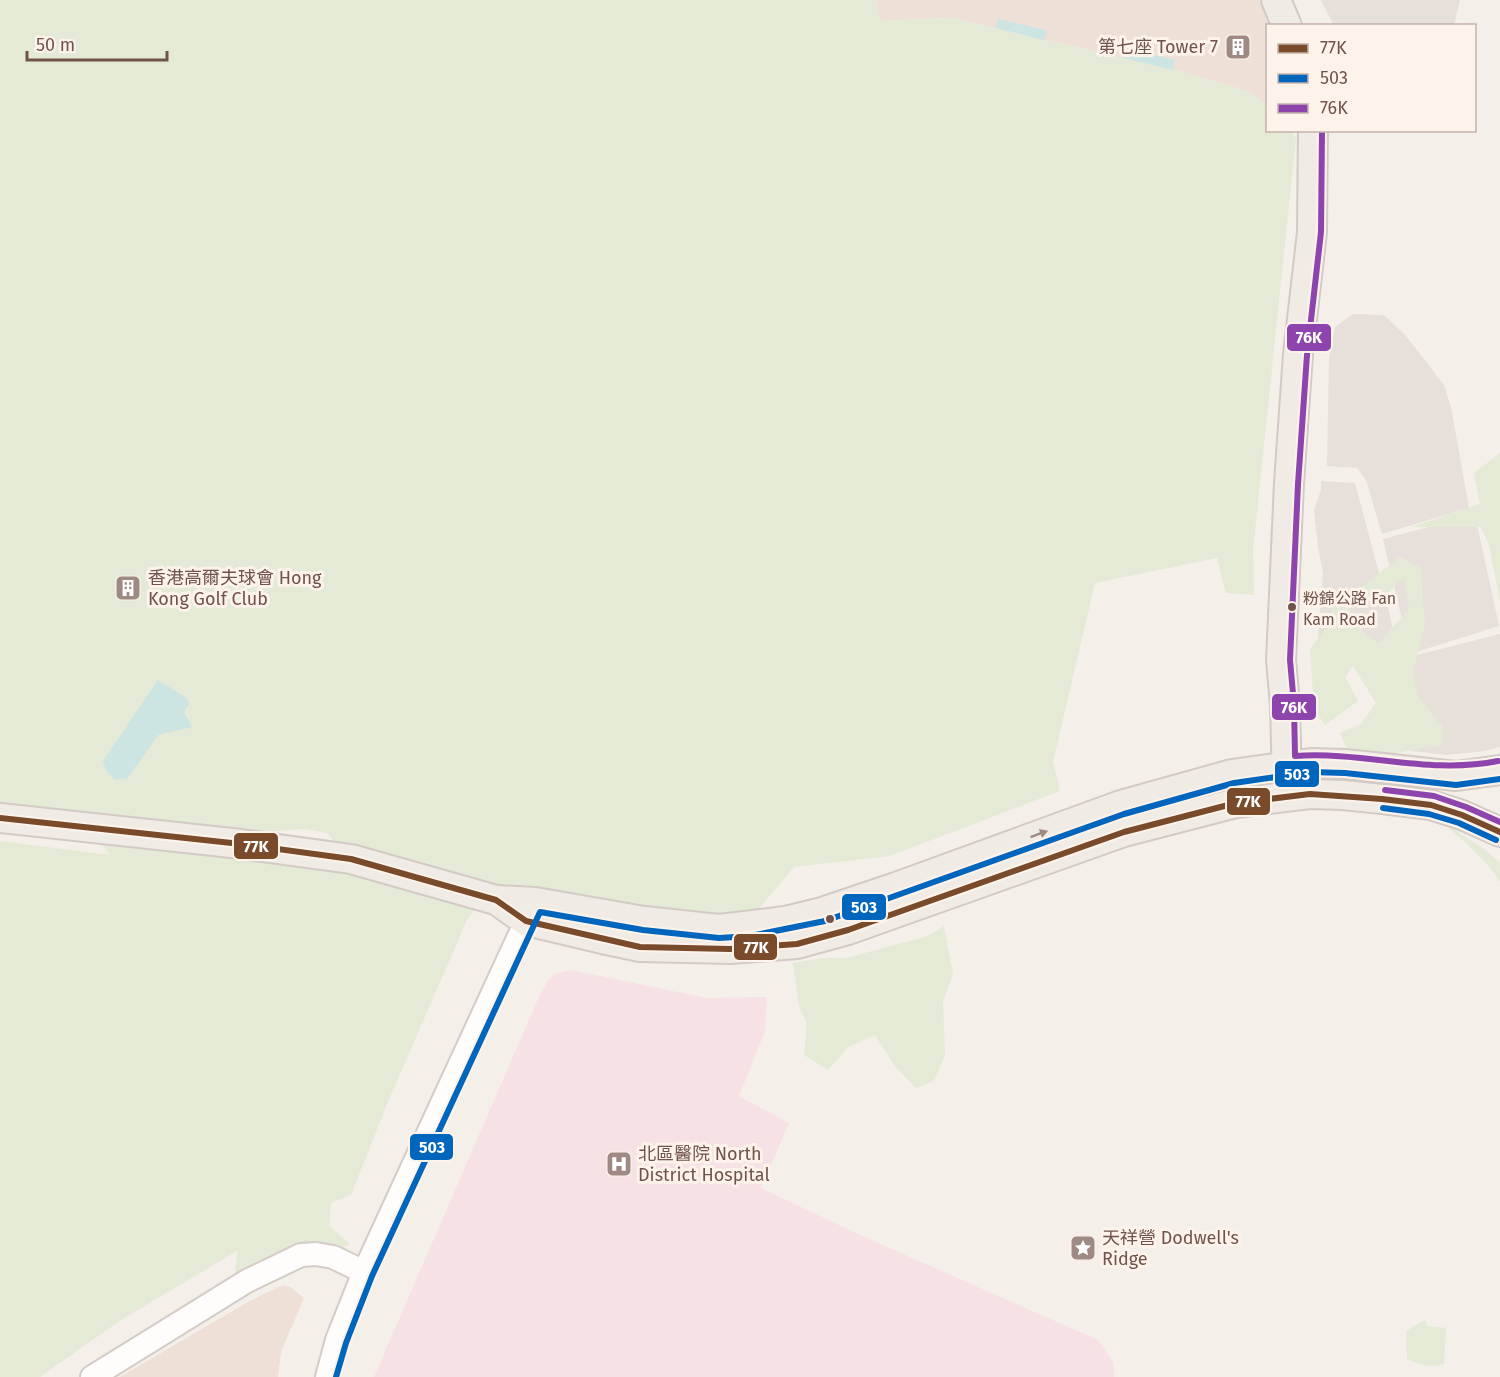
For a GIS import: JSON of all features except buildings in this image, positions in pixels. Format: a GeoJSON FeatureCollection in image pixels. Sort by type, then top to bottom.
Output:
{"type":"FeatureCollection","features":[{"type":"Feature","properties":{"kind":"main road"},"geometry":{"type":"LineString","coordinates":[[1276,0],[1286,24]]}},
{"type":"Feature","properties":{"kind":"main road"},"geometry":{"type":"LineString","coordinates":[[1278,798],[1276,767],[1285,711],[1281,660],[1289,483],[1298,354],[1312,232],[1313,132]]}},
{"type":"Feature","properties":{"kind":"main road"},"geometry":{"type":"LineString","coordinates":[[531,912],[719,929],[785,921],[877,894],[1121,805],[1208,780],[1311,763],[1346,764],[1456,776],[1500,770]]}},
{"type":"Feature","properties":{"kind":"main road"},"geometry":{"type":"LineString","coordinates":[[0,818],[241,844],[351,859],[496,900],[640,947],[730,949],[796,944],[848,930],[1124,832],[1236,803],[1278,798],[1343,795],[1431,805],[1462,815],[1500,832]]}},
{"type":"Feature","properties":{"kind":"street"},"geometry":{"type":"LineString","coordinates":[[328,1374],[337,1340],[364,1272],[531,912]]}},
{"type":"Feature","properties":{"kind":"street"},"geometry":{"type":"LineString","coordinates":[[92,1377],[210,1303],[293,1258],[316,1254],[333,1257],[364,1272]]}},
{"type":"Feature","properties":{"kind":"shaded area"},"geometry":{"type":"Polygon","coordinates":[[[876,0],[1259,0],[1270,24],[1266,24],[1266,106],[1247,91],[1179,71],[952,18],[880,21],[876,0]]]}},
{"type":"Feature","properties":{"kind":"shaded area"},"geometry":{"type":"Polygon","coordinates":[[[1321,0],[1460,0],[1454,24],[1333,24],[1321,0]]]}},
{"type":"Feature","properties":{"kind":"shaded area"},"geometry":{"type":"Polygon","coordinates":[[[1353,314],[1384,315],[1406,336],[1444,385],[1451,407],[1469,508],[1382,534],[1366,480],[1357,468],[1327,466],[1329,358],[1335,327],[1353,314]]]}},
{"type":"Feature","properties":{"kind":"shaded area"},"geometry":{"type":"Polygon","coordinates":[[[1321,481],[1355,483],[1379,573],[1368,599],[1386,598],[1398,652],[1341,635],[1318,639],[1323,573],[1314,510],[1321,490],[1321,481]]]}},
{"type":"Feature","properties":{"kind":"shaded area"},"geometry":{"type":"Polygon","coordinates":[[[1475,515],[1499,626],[1410,654],[1383,539],[1475,515]]]}},
{"type":"Feature","properties":{"kind":"shaded area"},"geometry":{"type":"Polygon","coordinates":[[[1500,634],[1500,747],[1446,755],[1412,751],[1393,661],[1500,634]]]}},
{"type":"Feature","properties":{"kind":"shaded area","name":"北區醫院 North District Hospital"},"geometry":{"type":"Polygon","coordinates":[[[572,970],[706,998],[767,997],[765,1031],[739,1096],[789,1123],[761,1188],[858,1234],[1098,1340],[1113,1362],[1114,1377],[374,1377],[541,992],[550,978],[557,973],[572,970]]]}},
{"type":"Feature","properties":{"kind":"shaded area"},"geometry":{"type":"Polygon","coordinates":[[[283,1285],[290,1287],[304,1298],[281,1352],[278,1377],[120,1377],[246,1303],[283,1285]]]}},
{"type":"Feature","properties":{"kind":"green space"},"geometry":{"type":"Polygon","coordinates":[[[0,0],[876,0],[880,21],[952,18],[1179,71],[1247,91],[1266,106],[1266,132],[1291,132],[1296,138],[1253,550],[1254,595],[1226,593],[1217,558],[1095,583],[1053,762],[1060,791],[890,856],[794,867],[749,920],[491,891],[467,920],[387,1104],[351,1195],[331,1203],[329,1226],[350,1244],[327,1257],[234,1290],[237,1251],[121,1320],[40,1377],[0,1377],[0,841],[110,855],[91,830],[0,829],[0,0]],[[304,829],[276,831],[285,849],[346,863],[328,833],[304,829]]]}},
{"type":"Feature","properties":{"kind":"green space"},"geometry":{"type":"Polygon","coordinates":[[[1500,453],[1500,601],[1489,545],[1481,527],[1411,527],[1480,504],[1474,473],[1500,453]]]}},
{"type":"Feature","properties":{"kind":"green space"},"geometry":{"type":"Polygon","coordinates":[[[1400,557],[1421,568],[1425,625],[1413,672],[1418,696],[1443,727],[1442,745],[1390,754],[1346,747],[1340,733],[1361,724],[1376,703],[1353,666],[1345,677],[1358,701],[1325,725],[1314,709],[1310,649],[1330,622],[1333,598],[1347,602],[1359,625],[1379,643],[1409,609],[1404,577],[1376,606],[1356,591],[1400,557]]]}},
{"type":"Feature","properties":{"kind":"green space"},"geometry":{"type":"Polygon","coordinates":[[[1441,821],[1484,849],[1500,863],[1500,882],[1481,857],[1441,821]]]}},
{"type":"Feature","properties":{"kind":"green space"},"geometry":{"type":"Polygon","coordinates":[[[944,926],[953,974],[943,1001],[945,1055],[934,1081],[916,1088],[895,1066],[875,1035],[848,1047],[828,1070],[804,1055],[807,1024],[799,1006],[793,963],[823,958],[846,958],[928,936],[944,926]]]}},
{"type":"Feature","properties":{"kind":"green space"},"geometry":{"type":"Polygon","coordinates":[[[1425,1320],[1427,1326],[1446,1328],[1444,1364],[1425,1365],[1407,1359],[1406,1331],[1425,1320]]]}},
{"type":"Feature","properties":{"kind":"water"},"geometry":{"type":"Polygon","coordinates":[[[998,19],[1047,30],[1044,40],[996,28],[998,19]]]}},
{"type":"Feature","properties":{"kind":"water"},"geometry":{"type":"Polygon","coordinates":[[[1125,48],[1175,60],[1173,70],[1123,58],[1125,48]]]}},
{"type":"Feature","properties":{"kind":"water"},"geometry":{"type":"Polygon","coordinates":[[[158,680],[187,698],[189,704],[184,712],[192,727],[158,735],[128,778],[115,780],[106,771],[103,761],[158,680]]]}},
{"type":"Feature","properties":{"kind":"transit line","name":"76K"},"geometry":{"type":"LineString","coordinates":[[1322,132],[1321,232],[1307,355],[1298,484],[1290,660],[1295,756],[1321,755],[1447,765],[1472,765],[1498,761]]}},
{"type":"Feature","properties":{"kind":"transit line","name":"503"},"geometry":{"type":"LineString","coordinates":[[336,1377],[346,1343],[372,1276],[540,912],[643,930],[719,938],[750,936],[825,921],[1124,814],[1234,783],[1311,772],[1345,773],[1456,785],[1500,779]]}},
{"type":"Feature","properties":{"kind":"transit line","name":"76K"},"geometry":{"type":"LineString","coordinates":[[1385,790],[1434,796],[1500,822]]}},
{"type":"Feature","properties":{"kind":"transit line","name":"77K"},"geometry":{"type":"LineString","coordinates":[[0,818],[241,844],[351,859],[496,900],[526,921],[640,947],[730,949],[797,944],[848,930],[1124,832],[1236,803],[1310,794],[1382,799],[1431,805],[1462,815],[1500,832]]}},
{"type":"Feature","properties":{"kind":"transit line","name":"503"},"geometry":{"type":"LineString","coordinates":[[1383,808],[1429,814],[1459,823],[1496,840]]}},
{"type":"Feature","properties":{"kind":"place","name":"第七座 Tower 7"},"geometry":{"type":"Point","coordinates":[1238,47]}},
{"type":"Feature","properties":{"kind":"place","name":"香港高爾夫球會 Hong Kong Golf Club"},"geometry":{"type":"Point","coordinates":[128,588]}},
{"type":"Feature","properties":{"kind":"place","name":"粉錦公路 Fan Kam Road"},"geometry":{"type":"Point","coordinates":[1292,607]}},
{"type":"Feature","properties":{"kind":"place","name":"北區醫院 North District Hospital"},"geometry":{"type":"Point","coordinates":[619,1164]}},
{"type":"Feature","properties":{"kind":"place","name":"天祥營 Dodwell's Ridge"},"geometry":{"type":"Point","coordinates":[1083,1248]}}]}
